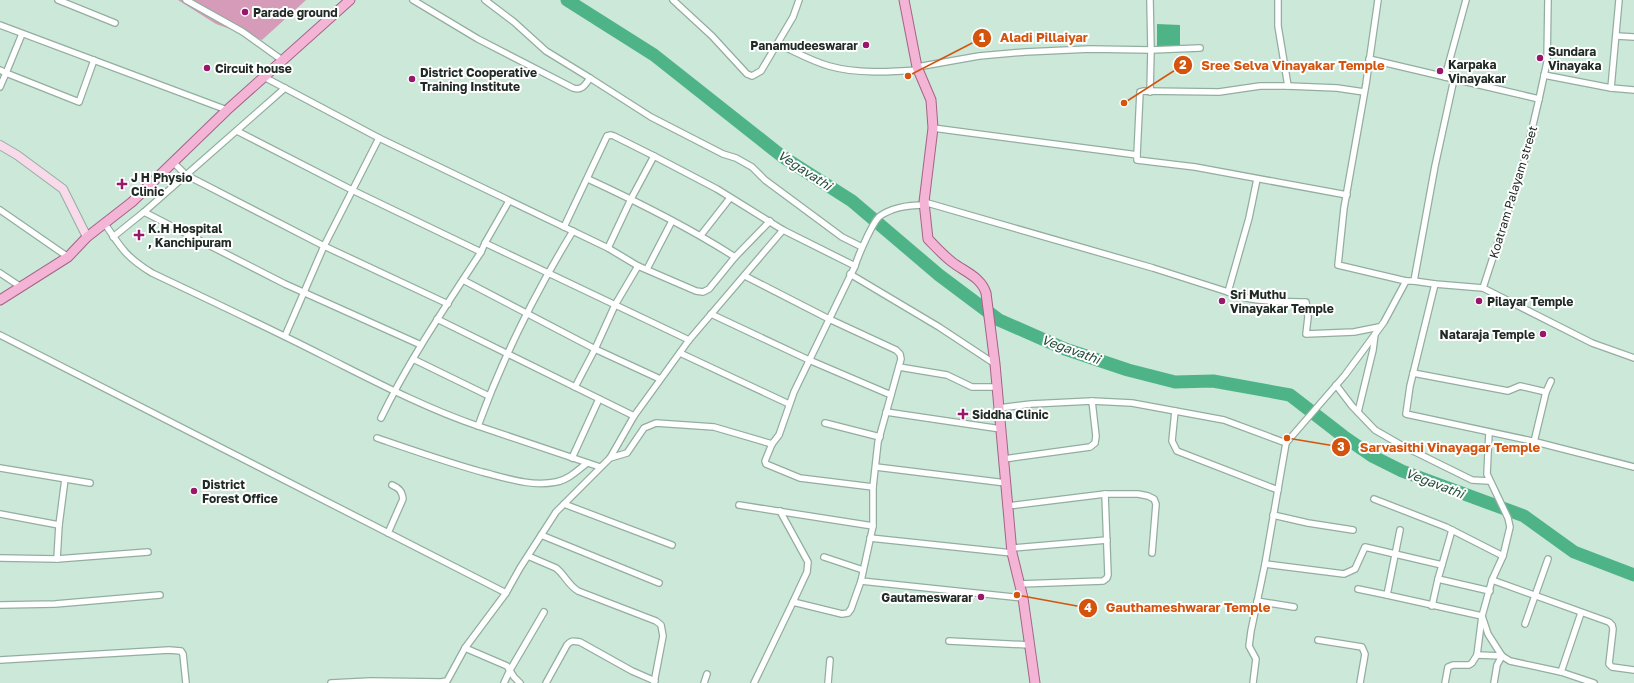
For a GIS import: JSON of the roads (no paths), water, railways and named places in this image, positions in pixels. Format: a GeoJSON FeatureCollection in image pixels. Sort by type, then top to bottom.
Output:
{"type":"FeatureCollection","features":[{"type":"Feature","properties":{"kind":"main road"},"geometry":{"type":"LineString","coordinates":[[1,297],[21,287],[68,257],[87,237],[132,202],[227,110],[350,0]]}},
{"type":"Feature","properties":{"kind":"main road"},"geometry":{"type":"LineString","coordinates":[[904,0],[918,68],[931,100],[933,128],[924,203],[928,239],[951,261],[979,280],[984,286],[986,293],[995,364],[1012,551],[1023,598],[1035,683]]}},
{"type":"Feature","properties":{"kind":"street"},"geometry":{"type":"LineString","coordinates":[[58,0],[115,22]]}},
{"type":"Feature","properties":{"kind":"street"},"geometry":{"type":"LineString","coordinates":[[186,0],[242,32],[282,60]]}},
{"type":"Feature","properties":{"kind":"street"},"geometry":{"type":"LineString","coordinates":[[413,0],[478,39],[573,88],[578,90],[583,87],[590,78]]}},
{"type":"Feature","properties":{"kind":"street"},"geometry":{"type":"LineString","coordinates":[[485,0],[514,22],[546,51],[651,117],[722,154],[736,158],[752,167],[765,180],[842,237],[862,247]]}},
{"type":"Feature","properties":{"kind":"street"},"geometry":{"type":"LineString","coordinates":[[672,0],[712,36],[747,74],[752,76],[762,71],[793,17],[799,0]]}},
{"type":"Feature","properties":{"kind":"street"},"geometry":{"type":"LineString","coordinates":[[1150,0],[1150,92]]}},
{"type":"Feature","properties":{"kind":"street"},"geometry":{"type":"LineString","coordinates":[[1278,0],[1278,26],[1288,86]]}},
{"type":"Feature","properties":{"kind":"street"},"geometry":{"type":"LineString","coordinates":[[1378,0],[1347,195],[1338,265],[1406,281],[1414,280],[1435,284],[1483,288],[1592,343],[1634,357]]}},
{"type":"Feature","properties":{"kind":"street"},"geometry":{"type":"LineString","coordinates":[[1444,76],[1466,0]]}},
{"type":"Feature","properties":{"kind":"street","name":"Koatram Palayam street"},"geometry":{"type":"LineString","coordinates":[[1483,288],[1525,159],[1539,99],[1547,62],[1548,0]]}},
{"type":"Feature","properties":{"kind":"street"},"geometry":{"type":"LineString","coordinates":[[1611,88],[1617,36],[1619,0]]}},
{"type":"Feature","properties":{"kind":"street"},"geometry":{"type":"LineString","coordinates":[[0,25],[227,110]]}},
{"type":"Feature","properties":{"kind":"street"},"geometry":{"type":"LineString","coordinates":[[0,87],[22,34]]}},
{"type":"Feature","properties":{"kind":"street"},"geometry":{"type":"LineString","coordinates":[[1617,36],[1634,37]]}},
{"type":"Feature","properties":{"kind":"street"},"geometry":{"type":"LineString","coordinates":[[778,44],[829,66],[852,70],[898,71],[979,56],[1025,52],[1090,49],[1151,50],[1200,48]]}},
{"type":"Feature","properties":{"kind":"street"},"geometry":{"type":"LineString","coordinates":[[1369,59],[1539,99]]}},
{"type":"Feature","properties":{"kind":"street"},"geometry":{"type":"LineString","coordinates":[[0,70],[79,102],[94,60]]}},
{"type":"Feature","properties":{"kind":"street"},"geometry":{"type":"LineString","coordinates":[[1544,75],[1611,88],[1634,90]]}},
{"type":"Feature","properties":{"kind":"street"},"geometry":{"type":"LineString","coordinates":[[264,77],[379,138],[608,248],[638,266],[696,291],[703,292],[709,289],[735,257],[770,221]]}},
{"type":"Feature","properties":{"kind":"street"},"geometry":{"type":"LineString","coordinates":[[1414,280],[1435,166],[1454,79]]}},
{"type":"Feature","properties":{"kind":"street"},"geometry":{"type":"LineString","coordinates":[[1347,195],[1195,167],[1137,160],[1140,92],[1219,92],[1260,86],[1288,86],[1337,88],[1364,92]]}},
{"type":"Feature","properties":{"kind":"street"},"geometry":{"type":"LineString","coordinates":[[113,237],[186,176],[285,88]]}},
{"type":"Feature","properties":{"kind":"street"},"geometry":{"type":"LineString","coordinates":[[933,128],[1028,141],[1072,145],[1137,155]]}},
{"type":"Feature","properties":{"kind":"street"},"geometry":{"type":"LineString","coordinates":[[237,131],[352,190],[481,252]]}},
{"type":"Feature","properties":{"kind":"street"},"geometry":{"type":"LineString","coordinates":[[564,227],[607,136],[611,135],[717,189],[783,230],[855,266]]}},
{"type":"Feature","properties":{"kind":"street"},"geometry":{"type":"LineString","coordinates":[[284,336],[324,246],[379,138]]}},
{"type":"Feature","properties":{"kind":"street"},"geometry":{"type":"LineString","coordinates":[[0,145],[63,189],[87,237]]}},
{"type":"Feature","properties":{"kind":"street"},"geometry":{"type":"LineString","coordinates":[[608,248],[631,199],[654,156]]}},
{"type":"Feature","properties":{"kind":"street"},"geometry":{"type":"LineString","coordinates":[[173,162],[186,176],[324,246],[448,304]]}},
{"type":"Feature","properties":{"kind":"street"},"geometry":{"type":"LineString","coordinates":[[588,179],[701,235],[735,257]]}},
{"type":"Feature","properties":{"kind":"street"},"geometry":{"type":"LineString","coordinates":[[1228,292],[1248,224],[1257,179]]}},
{"type":"Feature","properties":{"kind":"street"},"geometry":{"type":"LineString","coordinates":[[701,235],[730,198]]}},
{"type":"Feature","properties":{"kind":"street"},"geometry":{"type":"LineString","coordinates":[[381,418],[394,391],[421,345],[481,252],[510,201]]}},
{"type":"Feature","properties":{"kind":"street"},"geometry":{"type":"LineString","coordinates":[[873,487],[800,478],[774,468],[766,464],[765,461],[772,444],[779,435],[789,404],[855,266],[862,247],[878,217],[899,207],[909,204],[924,203],[1153,268],[1237,296],[1256,300],[1306,302],[1308,317],[1306,334],[1354,332],[1379,327]]}},
{"type":"Feature","properties":{"kind":"street"},"geometry":{"type":"LineString","coordinates":[[0,210],[68,257]]}},
{"type":"Feature","properties":{"kind":"street"},"geometry":{"type":"LineString","coordinates":[[144,212],[304,292],[421,345]]}},
{"type":"Feature","properties":{"kind":"street"},"geometry":{"type":"LineString","coordinates":[[647,269],[672,221]]}},
{"type":"Feature","properties":{"kind":"street"},"geometry":{"type":"LineString","coordinates":[[105,224],[125,254],[152,273],[284,336],[394,391],[463,421],[600,467]]}},
{"type":"Feature","properties":{"kind":"street"},"geometry":{"type":"LineString","coordinates":[[331,683],[371,681],[447,682],[465,648],[506,593],[556,512],[610,458],[634,416],[689,340],[745,276],[754,262],[783,230]]}},
{"type":"Feature","properties":{"kind":"street"},"geometry":{"type":"LineString","coordinates":[[478,426],[489,396],[526,313],[547,273],[573,231]]}},
{"type":"Feature","properties":{"kind":"street"},"geometry":{"type":"LineString","coordinates":[[485,243],[689,340]]}},
{"type":"Feature","properties":{"kind":"street"},"geometry":{"type":"LineString","coordinates":[[575,387],[595,349],[615,305],[638,266]]}},
{"type":"Feature","properties":{"kind":"street"},"geometry":{"type":"LineString","coordinates":[[0,273],[21,287]]}},
{"type":"Feature","properties":{"kind":"street"},"geometry":{"type":"LineString","coordinates":[[850,274],[939,327],[995,364]]}},
{"type":"Feature","properties":{"kind":"street"},"geometry":{"type":"LineString","coordinates":[[745,276],[829,319],[896,350],[900,354],[901,360],[880,437],[873,487],[873,526],[861,581],[851,609],[848,613],[842,614],[794,602]]}},
{"type":"Feature","properties":{"kind":"street"},"geometry":{"type":"LineString","coordinates":[[462,280],[595,349],[660,379]]}},
{"type":"Feature","properties":{"kind":"street"},"geometry":{"type":"LineString","coordinates":[[1253,683],[1256,659],[1249,646],[1286,443],[1336,385],[1375,333],[1406,281]]}},
{"type":"Feature","properties":{"kind":"street"},"geometry":{"type":"LineString","coordinates":[[1435,284],[1413,373],[1405,411],[1407,416],[1534,442],[1634,467]]}},
{"type":"Feature","properties":{"kind":"street"},"geometry":{"type":"LineString","coordinates":[[711,314],[809,360],[891,395]]}},
{"type":"Feature","properties":{"kind":"street"},"geometry":{"type":"LineString","coordinates":[[437,319],[634,416]]}},
{"type":"Feature","properties":{"kind":"street"},"geometry":{"type":"LineString","coordinates":[[1358,412],[1373,350],[1375,333]]}},
{"type":"Feature","properties":{"kind":"street"},"geometry":{"type":"LineString","coordinates":[[0,335],[506,593]]}},
{"type":"Feature","properties":{"kind":"street"},"geometry":{"type":"LineString","coordinates":[[680,353],[789,404]]}},
{"type":"Feature","properties":{"kind":"street"},"geometry":{"type":"LineString","coordinates":[[413,359],[489,396]]}},
{"type":"Feature","properties":{"kind":"street"},"geometry":{"type":"LineString","coordinates":[[899,366],[947,375],[972,387],[997,387]]}},
{"type":"Feature","properties":{"kind":"street"},"geometry":{"type":"LineString","coordinates":[[1413,373],[1508,392],[1520,386],[1546,392]]}},
{"type":"Feature","properties":{"kind":"street"},"geometry":{"type":"LineString","coordinates":[[1534,442],[1546,392],[1551,381]]}},
{"type":"Feature","properties":{"kind":"street"},"geometry":{"type":"LineString","coordinates":[[1336,385],[1375,430],[1401,445],[1472,480],[1489,481]]}},
{"type":"Feature","properties":{"kind":"street"},"geometry":{"type":"LineString","coordinates":[[572,458],[599,399]]}},
{"type":"Feature","properties":{"kind":"street"},"geometry":{"type":"LineString","coordinates":[[999,408],[1031,404],[1092,401],[1132,403],[1224,420],[1286,443]]}},
{"type":"Feature","properties":{"kind":"street"},"geometry":{"type":"LineString","coordinates":[[1004,459],[1090,446],[1095,443],[1096,436],[1092,401]]}},
{"type":"Feature","properties":{"kind":"street"},"geometry":{"type":"LineString","coordinates":[[1175,411],[1172,441],[1176,451],[1278,490]]}},
{"type":"Feature","properties":{"kind":"street"},"geometry":{"type":"LineString","coordinates":[[886,412],[1001,429]]}},
{"type":"Feature","properties":{"kind":"street"},"geometry":{"type":"LineString","coordinates":[[610,458],[627,453],[644,428],[651,423],[714,427],[772,444]]}},
{"type":"Feature","properties":{"kind":"street"},"geometry":{"type":"LineString","coordinates":[[825,423],[880,437]]}},
{"type":"Feature","properties":{"kind":"street"},"geometry":{"type":"LineString","coordinates":[[1445,683],[1448,667],[1452,665],[1468,665],[1472,663],[1477,655],[1482,616],[1492,580],[1503,556],[1510,527],[1508,518],[1489,481],[1486,469],[1489,433]]}},
{"type":"Feature","properties":{"kind":"street"},"geometry":{"type":"LineString","coordinates":[[377,438],[447,462],[525,482],[542,484],[567,479],[587,463]]}},
{"type":"Feature","properties":{"kind":"street"},"geometry":{"type":"LineString","coordinates":[[876,467],[1006,483]]}},
{"type":"Feature","properties":{"kind":"street"},"geometry":{"type":"LineString","coordinates":[[0,468],[90,483]]}},
{"type":"Feature","properties":{"kind":"street"},"geometry":{"type":"LineString","coordinates":[[56,559],[64,479]]}},
{"type":"Feature","properties":{"kind":"street"},"geometry":{"type":"LineString","coordinates":[[388,533],[403,499],[403,494],[398,488],[392,485]]}},
{"type":"Feature","properties":{"kind":"street"},"geometry":{"type":"LineString","coordinates":[[1008,506],[1105,494],[1138,494],[1154,500],[1156,504],[1152,553]]}},
{"type":"Feature","properties":{"kind":"street"},"geometry":{"type":"LineString","coordinates":[[1019,584],[1103,581],[1107,578],[1105,494]]}},
{"type":"Feature","properties":{"kind":"street"},"geometry":{"type":"LineString","coordinates":[[1374,499],[1452,530],[1503,556]]}},
{"type":"Feature","properties":{"kind":"street"},"geometry":{"type":"LineString","coordinates":[[564,504],[672,546]]}},
{"type":"Feature","properties":{"kind":"street"},"geometry":{"type":"LineString","coordinates":[[739,505],[873,526]]}},
{"type":"Feature","properties":{"kind":"street"},"geometry":{"type":"LineString","coordinates":[[754,683],[807,572],[808,562],[780,511]]}},
{"type":"Feature","properties":{"kind":"street"},"geometry":{"type":"LineString","coordinates":[[0,514],[59,525]]}},
{"type":"Feature","properties":{"kind":"street"},"geometry":{"type":"LineString","coordinates":[[1274,515],[1308,523],[1353,530]]}},
{"type":"Feature","properties":{"kind":"street"},"geometry":{"type":"LineString","coordinates":[[1387,595],[1400,530]]}},
{"type":"Feature","properties":{"kind":"street"},"geometry":{"type":"LineString","coordinates":[[1432,606],[1452,530]]}},
{"type":"Feature","properties":{"kind":"street"},"geometry":{"type":"LineString","coordinates":[[541,535],[658,583]]}},
{"type":"Feature","properties":{"kind":"street"},"geometry":{"type":"LineString","coordinates":[[870,538],[1012,551],[1107,540]]}},
{"type":"Feature","properties":{"kind":"street"},"geometry":{"type":"LineString","coordinates":[[1265,564],[1344,574],[1355,569],[1365,547],[1396,553],[1442,565]]}},
{"type":"Feature","properties":{"kind":"street"},"geometry":{"type":"LineString","coordinates":[[0,558],[56,559],[148,552]]}},
{"type":"Feature","properties":{"kind":"street"},"geometry":{"type":"LineString","coordinates":[[528,556],[556,568],[560,571],[570,586],[578,591],[656,621],[661,625],[663,636],[654,682],[580,642],[574,641],[567,645],[546,683]]}},
{"type":"Feature","properties":{"kind":"street"},"geometry":{"type":"LineString","coordinates":[[824,557],[863,570]]}},
{"type":"Feature","properties":{"kind":"street"},"geometry":{"type":"LineString","coordinates":[[1525,624],[1548,559]]}},
{"type":"Feature","properties":{"kind":"street"},"geometry":{"type":"LineString","coordinates":[[1438,579],[1490,591]]}},
{"type":"Feature","properties":{"kind":"street"},"geometry":{"type":"LineString","coordinates":[[1492,580],[1609,622],[1612,625],[1613,630],[1609,664],[1612,667],[1634,670]]}},
{"type":"Feature","properties":{"kind":"street"},"geometry":{"type":"LineString","coordinates":[[861,581],[1023,598]]}},
{"type":"Feature","properties":{"kind":"street"},"geometry":{"type":"LineString","coordinates":[[1358,589],[1482,616]]}},
{"type":"Feature","properties":{"kind":"street"},"geometry":{"type":"LineString","coordinates":[[0,605],[55,604],[160,595]]}},
{"type":"Feature","properties":{"kind":"street"},"geometry":{"type":"LineString","coordinates":[[1257,601],[1294,607]]}},
{"type":"Feature","properties":{"kind":"street"},"geometry":{"type":"LineString","coordinates":[[504,683],[544,612]]}},
{"type":"Feature","properties":{"kind":"street"},"geometry":{"type":"LineString","coordinates":[[1561,672],[1581,613]]}},
{"type":"Feature","properties":{"kind":"street"},"geometry":{"type":"LineString","coordinates":[[1482,616],[1488,634],[1502,656],[1510,661],[1561,672],[1577,680],[1594,683]]}},
{"type":"Feature","properties":{"kind":"street"},"geometry":{"type":"LineString","coordinates":[[1318,640],[1362,647],[1365,654],[1360,683]]}},
{"type":"Feature","properties":{"kind":"street"},"geometry":{"type":"LineString","coordinates":[[949,641],[1030,645]]}},
{"type":"Feature","properties":{"kind":"street"},"geometry":{"type":"LineString","coordinates":[[465,648],[507,666],[520,683]]}},
{"type":"Feature","properties":{"kind":"street"},"geometry":{"type":"LineString","coordinates":[[0,660],[169,650],[180,651],[183,654],[186,683]]}},
{"type":"Feature","properties":{"kind":"street"},"geometry":{"type":"LineString","coordinates":[[1477,655],[1502,656]]}},
{"type":"Feature","properties":{"kind":"street"},"geometry":{"type":"LineString","coordinates":[[1494,683],[1497,665],[1502,656]]}},
{"type":"Feature","properties":{"kind":"street"},"geometry":{"type":"LineString","coordinates":[[828,683],[830,660]]}},
{"type":"Feature","properties":{"kind":"street"},"geometry":{"type":"LineString","coordinates":[[704,683],[706,674]]}},
{"type":"Feature","properties":{"kind":"waterway","name":"Vegavathi"},"geometry":{"type":"LineString","coordinates":[[567,0],[654,55],[783,157],[852,201],[939,275],[999,320],[1065,349],[1128,370],[1175,382],[1213,381],[1290,395],[1343,436],[1372,456],[1402,471],[1524,516],[1574,552],[1634,575]]}},
{"type":"Feature","properties":{"kind":"place","name":"Parade ground"},"geometry":{"type":"Point","coordinates":[245,12]}},
{"type":"Feature","properties":{"kind":"place","name":"Panamudeeswarar"},"geometry":{"type":"Point","coordinates":[866,45]}},
{"type":"Feature","properties":{"kind":"place","name":"Sundara Vinayaka"},"geometry":{"type":"Point","coordinates":[1540,58]}},
{"type":"Feature","properties":{"kind":"place","name":"Circuit house"},"geometry":{"type":"Point","coordinates":[207,68]}},
{"type":"Feature","properties":{"kind":"place","name":"Karpaka Vinayakar"},"geometry":{"type":"Point","coordinates":[1440,71]}},
{"type":"Feature","properties":{"kind":"place","name":"Aladi Pillaiyar"},"geometry":{"type":"Point","coordinates":[908,76]}},
{"type":"Feature","properties":{"kind":"place","name":"District Cooperative Training Institute"},"geometry":{"type":"Point","coordinates":[412,79]}},
{"type":"Feature","properties":{"kind":"place","name":"Sree Selva Vinayakar Temple"},"geometry":{"type":"Point","coordinates":[1124,103]}},
{"type":"Feature","properties":{"kind":"place","name":"J H Physio Clinic"},"geometry":{"type":"Point","coordinates":[122,184]}},
{"type":"Feature","properties":{"kind":"place","name":"K.H Hospital , Kanchipuram"},"geometry":{"type":"Point","coordinates":[139,235]}},
{"type":"Feature","properties":{"kind":"place","name":"Sri Muthu Vinayakar Temple"},"geometry":{"type":"Point","coordinates":[1222,301]}},
{"type":"Feature","properties":{"kind":"place","name":"Pilayar Temple"},"geometry":{"type":"Point","coordinates":[1479,301]}},
{"type":"Feature","properties":{"kind":"place","name":"Nataraja Temple"},"geometry":{"type":"Point","coordinates":[1543,334]}},
{"type":"Feature","properties":{"kind":"place","name":"Siddha Clinic"},"geometry":{"type":"Point","coordinates":[963,414]}},
{"type":"Feature","properties":{"kind":"place","name":"Sarvasithi Vinayagar Temple"},"geometry":{"type":"Point","coordinates":[1287,438]}},
{"type":"Feature","properties":{"kind":"place","name":"District Forest Office"},"geometry":{"type":"Point","coordinates":[194,491]}},
{"type":"Feature","properties":{"kind":"place","name":"Gauthameshwarar Temple"},"geometry":{"type":"Point","coordinates":[1017,595]}},
{"type":"Feature","properties":{"kind":"place","name":"Gautameswarar"},"geometry":{"type":"Point","coordinates":[981,597]}}]}
